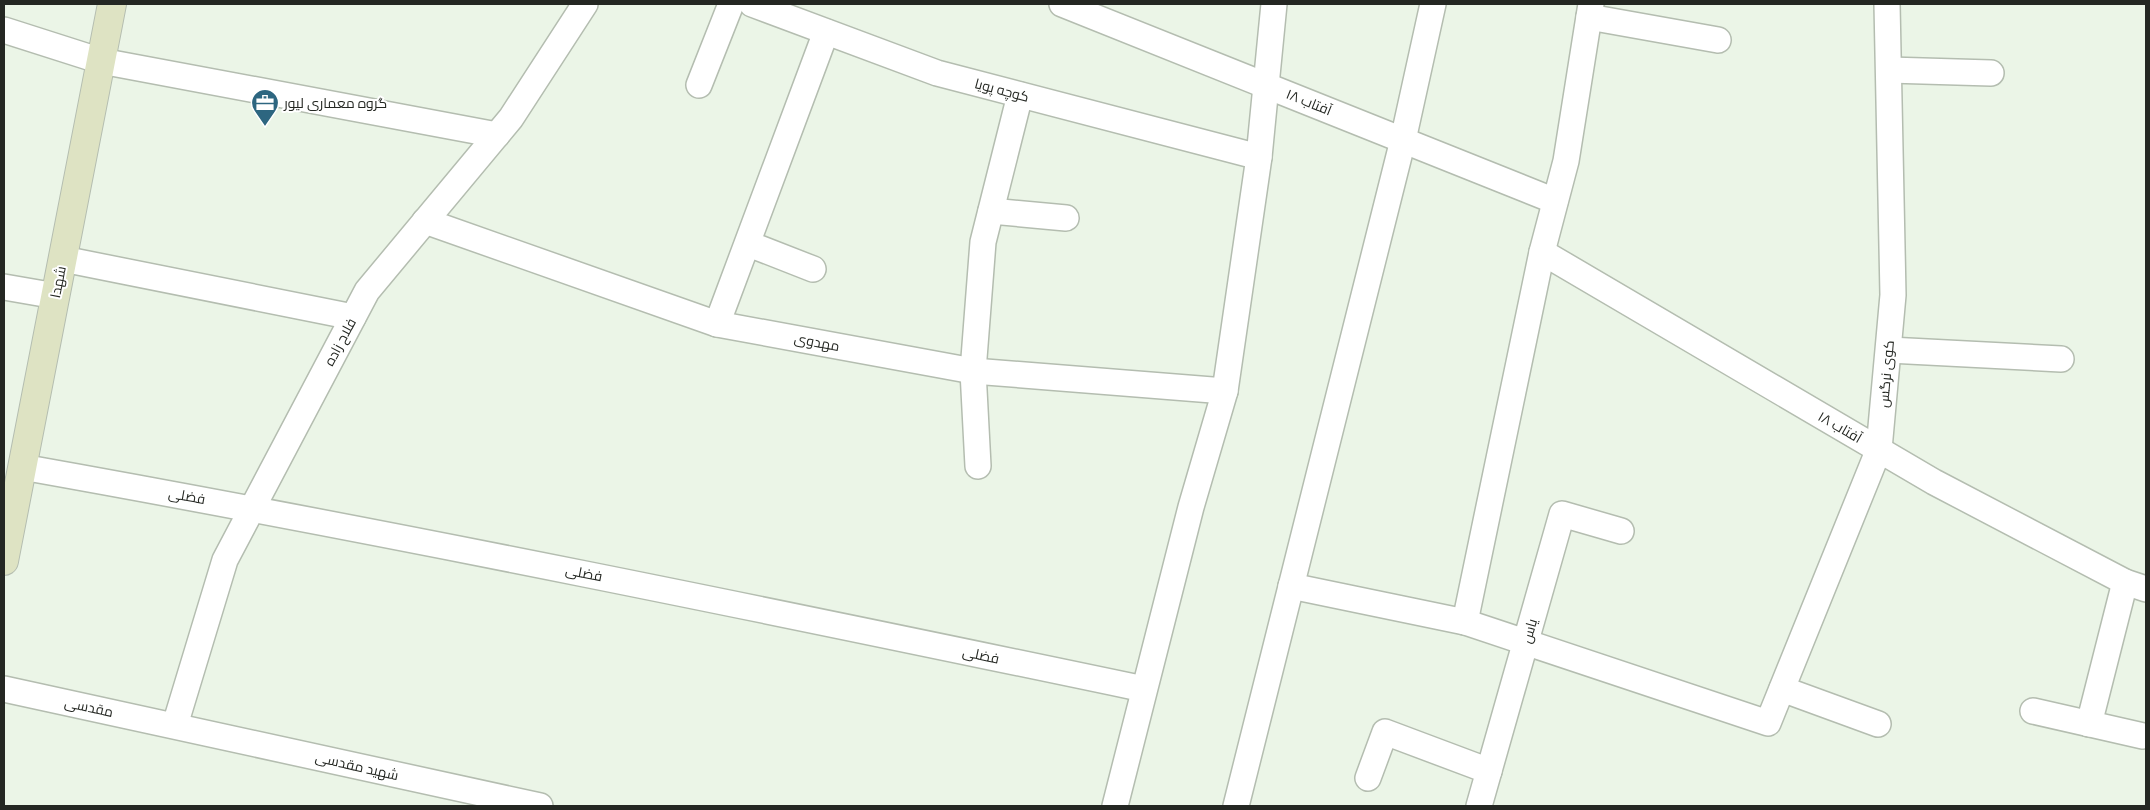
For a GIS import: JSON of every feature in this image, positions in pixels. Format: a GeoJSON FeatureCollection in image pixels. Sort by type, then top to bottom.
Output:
{"type":"FeatureCollection","features":[{"type":"Feature","properties":{"kind":"main road","name":"شهدا"},"geometry":{"type":"LineString","coordinates":[[4,561],[10,500],[22,467],[112,4]]}},
{"type":"Feature","properties":{"kind":"street","name":"فلاح زاده"},"geometry":{"type":"LineString","coordinates":[[175,725],[224,560],[366,291],[511,118],[585,4]]}},
{"type":"Feature","properties":{"kind":"street"},"geometry":{"type":"LineString","coordinates":[[699,85],[731,4]]}},
{"type":"Feature","properties":{"kind":"street","name":"کوچه پویا"},"geometry":{"type":"LineString","coordinates":[[752,4],[937,73],[1259,157]]}},
{"type":"Feature","properties":{"kind":"street","name":"آفتاب ۱۸"},"geometry":{"type":"LineString","coordinates":[[1062,4],[1555,201]]}},
{"type":"Feature","properties":{"kind":"street"},"geometry":{"type":"LineString","coordinates":[[1114,806],[1191,507],[1225,391],[1259,157],[1274,4]]}},
{"type":"Feature","properties":{"kind":"street"},"geometry":{"type":"LineString","coordinates":[[1236,806],[1403,140],[1433,4]]}},
{"type":"Feature","properties":{"kind":"street","name":"کوی نرگس"},"geometry":{"type":"LineString","coordinates":[[1526,642],[1768,723],[1879,449],[1893,295],[1887,4]]}},
{"type":"Feature","properties":{"kind":"street"},"geometry":{"type":"LineString","coordinates":[[1465,622],[1542,252],[1566,161],[1590,10],[1718,40]]}},
{"type":"Feature","properties":{"kind":"street"},"geometry":{"type":"LineString","coordinates":[[4,30],[101,61],[497,135]]}},
{"type":"Feature","properties":{"kind":"street"},"geometry":{"type":"LineString","coordinates":[[718,324],[826,32]]}},
{"type":"Feature","properties":{"kind":"street"},"geometry":{"type":"LineString","coordinates":[[1889,70],[1991,73]]}},
{"type":"Feature","properties":{"kind":"street"},"geometry":{"type":"LineString","coordinates":[[978,466],[973,371],[983,242],[1020,95]]}},
{"type":"Feature","properties":{"kind":"street"},"geometry":{"type":"LineString","coordinates":[[991,211],[1066,218]]}},
{"type":"Feature","properties":{"kind":"street","name":"مهدوی"},"geometry":{"type":"LineString","coordinates":[[425,221],[718,324],[973,371],[1225,391]]}},
{"type":"Feature","properties":{"kind":"street"},"geometry":{"type":"LineString","coordinates":[[749,244],[813,269]]}},
{"type":"Feature","properties":{"kind":"street","name":"آفتاب ۱۸"},"geometry":{"type":"LineString","coordinates":[[1542,252],[1934,482],[2136,585]]}},
{"type":"Feature","properties":{"kind":"street"},"geometry":{"type":"LineString","coordinates":[[63,259],[353,317]]}},
{"type":"Feature","properties":{"kind":"street"},"geometry":{"type":"LineString","coordinates":[[4,286],[56,296]]}},
{"type":"Feature","properties":{"kind":"street"},"geometry":{"type":"LineString","coordinates":[[1889,350],[2061,359]]}},
{"type":"Feature","properties":{"kind":"street","name":"فضلی"},"geometry":{"type":"LineString","coordinates":[[22,467],[252,508],[667,589],[1144,689]]}},
{"type":"Feature","properties":{"kind":"street","name":"یاس"},"geometry":{"type":"LineString","coordinates":[[1479,806],[1562,514],[1621,531]]}},
{"type":"Feature","properties":{"kind":"street"},"geometry":{"type":"LineString","coordinates":[[2089,724],[2136,585]]}},
{"type":"Feature","properties":{"kind":"street"},"geometry":{"type":"LineString","coordinates":[[1291,586],[1465,622],[1526,642]]}},
{"type":"Feature","properties":{"kind":"street","name":"مقدسی"},"geometry":{"type":"LineString","coordinates":[[4,689],[175,725]]}},
{"type":"Feature","properties":{"kind":"street"},"geometry":{"type":"LineString","coordinates":[[1782,689],[1878,724]]}},
{"type":"Feature","properties":{"kind":"street"},"geometry":{"type":"LineString","coordinates":[[2033,711],[2143,736]]}},
{"type":"Feature","properties":{"kind":"street","name":"شهید مقدسی"},"geometry":{"type":"LineString","coordinates":[[175,725],[484,800],[540,806]]}},
{"type":"Feature","properties":{"kind":"street"},"geometry":{"type":"LineString","coordinates":[[1368,778],[1385,732],[1489,772]]}},
{"type":"Feature","properties":{"kind":"place","name":"گروه معماری لیور"},"geometry":{"type":"Point","coordinates":[265,127]}}]}
